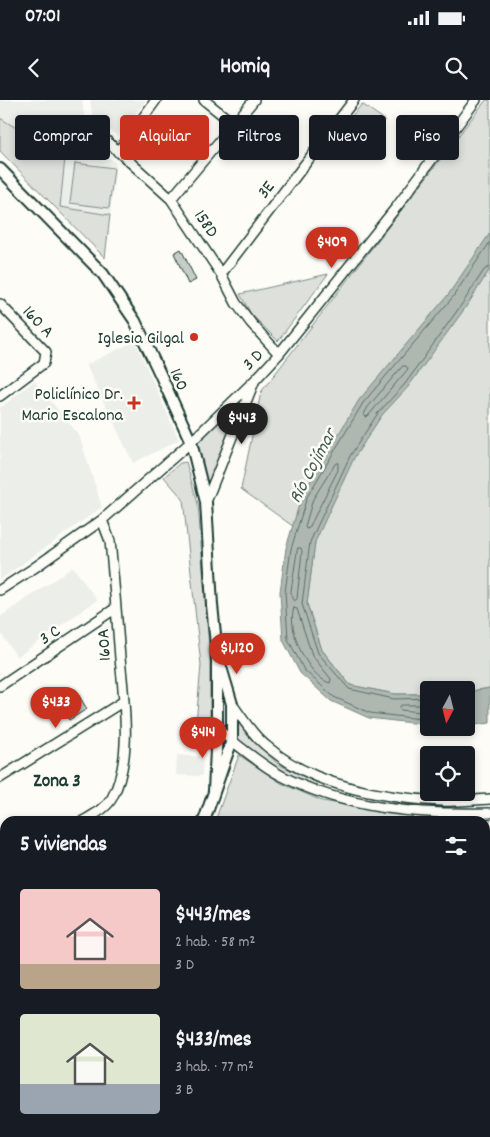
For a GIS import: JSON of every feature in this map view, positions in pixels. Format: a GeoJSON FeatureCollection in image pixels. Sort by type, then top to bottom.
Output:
{"type":"FeatureCollection","features":[{"type":"Feature","properties":{"kind":"main road","name":"160"},"geometry":{"type":"LineString","coordinates":[[0,169],[103,274],[135,321],[190,442],[206,502],[217,654],[217,729],[214,791]]}},
{"type":"Feature","properties":{"kind":"main road","name":"160"},"geometry":{"type":"LineString","coordinates":[[206,816],[232,740],[232,704],[217,654]]}},
{"type":"Feature","properties":{"kind":"main road"},"geometry":{"type":"LineString","coordinates":[[217,714],[225,706],[232,704]]}},
{"type":"Feature","properties":{"kind":"street"},"geometry":{"type":"LineString","coordinates":[[118,152],[156,100]]}},
{"type":"Feature","properties":{"kind":"street"},"geometry":{"type":"LineString","coordinates":[[204,100],[223,115]]}},
{"type":"Feature","properties":{"kind":"street"},"geometry":{"type":"LineString","coordinates":[[243,115],[254,100]]}},
{"type":"Feature","properties":{"kind":"street","name":"3E"},"geometry":{"type":"LineString","coordinates":[[221,274],[354,100]]}},
{"type":"Feature","properties":{"kind":"street","name":"3 D"},"geometry":{"type":"LineString","coordinates":[[0,590],[102,520],[190,442],[256,379],[279,354],[398,205],[476,100]]}},
{"type":"Feature","properties":{"kind":"street"},"geometry":{"type":"LineString","coordinates":[[171,199],[219,144]]}},
{"type":"Feature","properties":{"kind":"street","name":"158D"},"geometry":{"type":"LineString","coordinates":[[110,145],[171,199],[221,274],[236,303],[279,354]]}},
{"type":"Feature","properties":{"kind":"street","name":"160 A"},"geometry":{"type":"LineString","coordinates":[[0,304],[46,352],[44,363],[0,396]]}},
{"type":"Feature","properties":{"kind":"street"},"geometry":{"type":"LineString","coordinates":[[206,502],[256,379]]}},
{"type":"Feature","properties":{"kind":"street","name":"160A"},"geometry":{"type":"LineString","coordinates":[[90,816],[105,807],[112,798],[119,779],[125,743],[124,701],[110,540],[102,520]]}},
{"type":"Feature","properties":{"kind":"street","name":"3 C"},"geometry":{"type":"LineString","coordinates":[[0,686],[116,608]]}},
{"type":"Feature","properties":{"kind":"street"},"geometry":{"type":"LineString","coordinates":[[0,778],[124,701]]}},
{"type":"Feature","properties":{"kind":"street"},"geometry":{"type":"LineString","coordinates":[[232,704],[267,747],[287,762],[315,777],[390,796],[442,801],[490,799]]}},
{"type":"Feature","properties":{"kind":"street"},"geometry":{"type":"LineString","coordinates":[[217,729],[281,776],[320,793],[364,804],[412,811],[490,813]]}},
{"type":"Feature","properties":{"kind":"shaded area"},"geometry":{"type":"Polygon","coordinates":[[[0,100],[82,100],[84,115],[15,115],[15,127],[0,118],[0,100]]]}},
{"type":"Feature","properties":{"kind":"shaded area"},"geometry":{"type":"Polygon","coordinates":[[[90,100],[146,100],[134,115],[120,115],[120,133],[118,136],[110,131],[110,115],[92,115],[90,100]]]}},
{"type":"Feature","properties":{"kind":"shaded area"},"geometry":{"type":"Polygon","coordinates":[[[486,100],[490,100],[490,688],[475,690],[475,681],[420,681],[420,694],[395,694],[350,685],[322,650],[307,604],[315,542],[241,489],[261,392],[440,160],[459,160],[459,135],[486,100]]]}},
{"type":"Feature","properties":{"kind":"shaded area"},"geometry":{"type":"Polygon","coordinates":[[[362,104],[378,115],[353,115],[362,104]]]}},
{"type":"Feature","properties":{"kind":"shaded area"},"geometry":{"type":"Polygon","coordinates":[[[0,118],[15,127],[15,160],[65,160],[60,207],[110,215],[105,258],[0,151],[0,118]]]}},
{"type":"Feature","properties":{"kind":"shaded area"},"geometry":{"type":"Polygon","coordinates":[[[110,158],[116,164],[110,215],[59,207],[65,160],[110,160],[110,158]]]}},
{"type":"Feature","properties":{"kind":"shaded area"},"geometry":{"type":"Polygon","coordinates":[[[75,163],[114,168],[109,208],[70,203],[75,163]]]}},
{"type":"Feature","properties":{"kind":"shaded area"},"geometry":{"type":"Polygon","coordinates":[[[328,274],[278,341],[251,314],[240,294],[328,274]]]}},
{"type":"Feature","properties":{"kind":"shaded area","name":"Policlínico Dr. Mario Escalona"},"geometry":{"type":"Polygon","coordinates":[[[135,341],[179,440],[133,463],[86,365],[135,341]]]}},
{"type":"Feature","properties":{"kind":"shaded area"},"geometry":{"type":"Polygon","coordinates":[[[34,381],[79,435],[102,507],[0,580],[0,408],[34,381]]]}},
{"type":"Feature","properties":{"kind":"shaded area"},"geometry":{"type":"Polygon","coordinates":[[[244,395],[207,486],[195,441],[244,395]]]}},
{"type":"Feature","properties":{"kind":"shaded area"},"geometry":{"type":"Polygon","coordinates":[[[186,462],[198,504],[210,661],[210,750],[194,747],[201,665],[183,499],[164,477],[180,463],[186,462]]]}},
{"type":"Feature","properties":{"kind":"shaded area"},"geometry":{"type":"Polygon","coordinates":[[[73,567],[97,600],[17,657],[0,632],[0,617],[73,567]]]}},
{"type":"Feature","properties":{"kind":"shaded area"},"geometry":{"type":"Polygon","coordinates":[[[236,719],[247,735],[278,764],[317,783],[315,787],[275,767],[237,738],[236,719]]]}},
{"type":"Feature","properties":{"kind":"shaded area"},"geometry":{"type":"Polygon","coordinates":[[[177,755],[203,757],[202,776],[176,775],[177,755]]]}},
{"type":"Feature","properties":{"kind":"shaded area"},"geometry":{"type":"Polygon","coordinates":[[[239,755],[281,783],[322,801],[416,816],[217,816],[239,755]]]}},
{"type":"Feature","properties":{"kind":"water"},"geometry":{"type":"Polygon","coordinates":[[[490,233],[490,269],[468,304],[408,387],[382,415],[354,458],[315,542],[307,604],[322,650],[350,685],[395,694],[420,694],[420,724],[369,718],[331,701],[300,673],[283,640],[280,592],[286,548],[302,495],[359,400],[448,295],[490,233]]]}},
{"type":"Feature","properties":{"kind":"water"},"geometry":{"type":"Polygon","coordinates":[[[490,688],[490,723],[475,725],[475,690],[490,688]]]}},
{"type":"Feature","properties":{"kind":"building"},"geometry":{"type":"Polygon","coordinates":[[[181,249],[196,280],[188,284],[174,253],[181,249]]]}},
{"type":"Feature","properties":{"kind":"building"},"geometry":{"type":"Polygon","coordinates":[[[75,689],[87,709],[69,720],[57,700],[75,689]]]}},
{"type":"Feature","properties":{"kind":"place","name":"Iglesia Gilgal"},"geometry":{"type":"Point","coordinates":[194,337]}},
{"type":"Feature","properties":{"kind":"place","name":"Policlínico Dr. Mario Escalona"},"geometry":{"type":"Point","coordinates":[134,403]}},
{"type":"Feature","properties":{"kind":"district","name":"Zona 3"},"geometry":{"type":"Point","coordinates":[57,779]}},
{"type":"Feature","properties":{"kind":"water label","name":"Río Cojímar"},"geometry":{"type":"Point","coordinates":[311,465]}}]}
